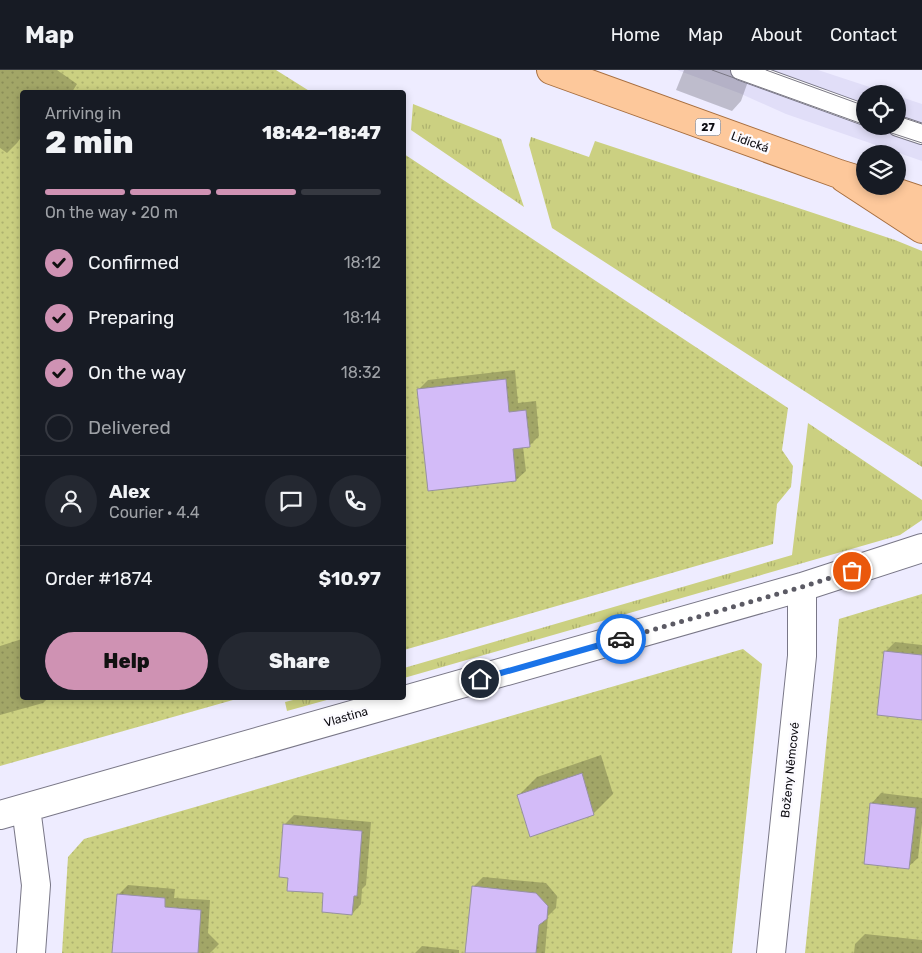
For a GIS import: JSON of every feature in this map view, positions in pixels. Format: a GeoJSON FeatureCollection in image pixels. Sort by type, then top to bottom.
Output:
{"type":"FeatureCollection","features":[{"type":"Feature","properties":{"kind":"main road","name":"Lidická"},"geometry":{"type":"LineString","coordinates":[[551,70],[856,179]]}},
{"type":"Feature","properties":{"kind":"main road"},"geometry":{"type":"LineString","coordinates":[[838,174],[922,229]]}},
{"type":"Feature","properties":{"kind":"main road"},"geometry":{"type":"LineString","coordinates":[[904,195],[922,201]]}},
{"type":"Feature","properties":{"kind":"street","name":"Vlastina"},"geometry":{"type":"LineString","coordinates":[[406,700],[802,587],[922,548]]}},
{"type":"Feature","properties":{"kind":"street","name":"Boženy Němcové"},"geometry":{"type":"LineString","coordinates":[[770,953],[802,656],[802,587]]}},
{"type":"Feature","properties":{"kind":"street","name":"Vlastina"},"geometry":{"type":"LineString","coordinates":[[0,815],[405,700]]}},
{"type":"Feature","properties":{"kind":"street"},"geometry":{"type":"LineString","coordinates":[[26,808],[36,885],[31,953]]}},
{"type":"Feature","properties":{"kind":"lane"},"geometry":{"type":"LineString","coordinates":[[741,70],[856,112]]}},
{"type":"Feature","properties":{"kind":"lane"},"geometry":{"type":"LineString","coordinates":[[906,129],[922,134]]}},
{"type":"Feature","properties":{"kind":"shaded area"},"geometry":{"type":"Polygon","coordinates":[[[677,70],[818,70],[864,85],[856,85],[856,135],[906,135],[906,99],[922,104],[922,161],[906,155],[906,145],[876,145],[786,114],[739,93],[677,70]]]}},
{"type":"Feature","properties":{"kind":"green space"},"geometry":{"type":"Polygon","coordinates":[[[0,70],[276,70],[308,90],[20,90],[20,700],[233,700],[0,766],[0,70]]]}},
{"type":"Feature","properties":{"kind":"green space"},"geometry":{"type":"Polygon","coordinates":[[[413,104],[501,139],[524,207],[411,130],[413,104]]]}},
{"type":"Feature","properties":{"kind":"green space"},"geometry":{"type":"Polygon","coordinates":[[[531,137],[589,157],[595,141],[895,240],[922,251],[922,467],[552,228],[529,145],[531,137]]]}},
{"type":"Feature","properties":{"kind":"green space"},"geometry":{"type":"Polygon","coordinates":[[[406,155],[788,408],[782,450],[793,466],[791,487],[777,504],[773,544],[406,649],[406,155]]]}},
{"type":"Feature","properties":{"kind":"green space"},"geometry":{"type":"Polygon","coordinates":[[[808,423],[922,500],[922,520],[900,535],[406,677],[406,667],[792,555],[808,423]]]}},
{"type":"Feature","properties":{"kind":"green space"},"geometry":{"type":"Polygon","coordinates":[[[922,594],[922,953],[805,953],[839,619],[922,594]]]}},
{"type":"Feature","properties":{"kind":"green space"},"geometry":{"type":"Polygon","coordinates":[[[743,649],[762,664],[732,953],[62,953],[68,857],[84,839],[743,649]]]}},
{"type":"Feature","properties":{"kind":"green space"},"geometry":{"type":"Polygon","coordinates":[[[293,700],[327,700],[287,711],[285,702],[293,700]]]}},
{"type":"Feature","properties":{"kind":"building"},"geometry":{"type":"Polygon","coordinates":[[[506,379],[509,412],[526,410],[530,447],[513,449],[516,481],[428,491],[417,389],[506,379]]]}},
{"type":"Feature","properties":{"kind":"building"},"geometry":{"type":"Polygon","coordinates":[[[884,651],[922,655],[922,720],[877,715],[884,651]]]}},
{"type":"Feature","properties":{"kind":"building"},"geometry":{"type":"Polygon","coordinates":[[[582,773],[594,815],[530,837],[517,795],[582,773]]]}},
{"type":"Feature","properties":{"kind":"building"},"geometry":{"type":"Polygon","coordinates":[[[870,803],[916,808],[909,869],[864,864],[870,803]]]}},
{"type":"Feature","properties":{"kind":"building"},"geometry":{"type":"Polygon","coordinates":[[[283,824],[362,831],[357,896],[354,896],[352,915],[322,912],[323,893],[287,891],[288,878],[279,877],[283,824]]]}},
{"type":"Feature","properties":{"kind":"building"},"geometry":{"type":"Polygon","coordinates":[[[472,886],[536,893],[548,906],[547,919],[539,925],[536,953],[465,953],[472,886]]]}},
{"type":"Feature","properties":{"kind":"building"},"geometry":{"type":"Polygon","coordinates":[[[117,894],[165,898],[165,907],[201,910],[198,953],[112,953],[117,894]]]}},
{"type":"Feature","properties":{"kind":"tram line"},"geometry":{"type":"LineString","coordinates":[[712,70],[856,122]]}},
{"type":"Feature","properties":{"kind":"tram line"},"geometry":{"type":"LineString","coordinates":[[766,70],[856,103]]}},
{"type":"Feature","properties":{"kind":"tram line"},"geometry":{"type":"LineString","coordinates":[[906,119],[922,124]]}},
{"type":"Feature","properties":{"kind":"tram line"},"geometry":{"type":"LineString","coordinates":[[898,135],[922,143]]}},
{"type":"Feature","properties":{"kind":"way so far"},"geometry":{"type":"LineString","coordinates":[[621,639],[852,571]]}},
{"type":"Feature","properties":{"kind":"route"},"geometry":{"type":"LineString","coordinates":[[480,679],[621,639]]}}]}
